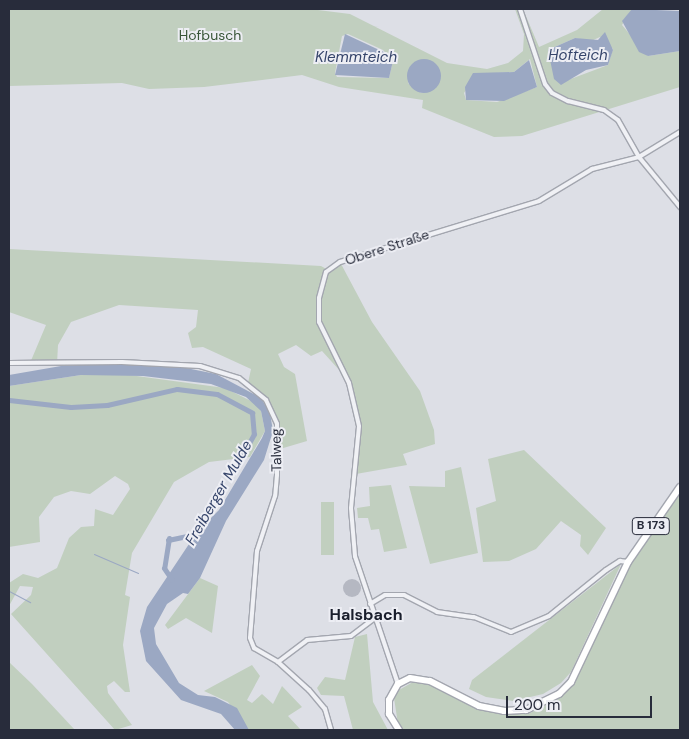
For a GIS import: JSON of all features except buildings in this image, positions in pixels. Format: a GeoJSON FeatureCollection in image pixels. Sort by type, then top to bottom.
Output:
{"type":"FeatureCollection","features":[{"type":"Feature","properties":{"kind":"main road","name":"B 173"},"geometry":{"type":"LineString","coordinates":[[398,684],[410,678],[430,681],[479,706],[504,711],[526,710],[545,704],[571,682],[628,562],[680,487]]}},
{"type":"Feature","properties":{"kind":"main road"},"geometry":{"type":"LineString","coordinates":[[398,684],[389,700],[389,714],[399,730]]}},
{"type":"Feature","properties":{"kind":"street"},"geometry":{"type":"LineString","coordinates":[[520,9],[545,84],[552,93],[568,101],[604,110],[618,120],[639,157],[680,207]]}},
{"type":"Feature","properties":{"kind":"street","name":"Obere Straße"},"geometry":{"type":"LineString","coordinates":[[398,684],[355,556],[351,508],[360,438],[357,410],[349,383],[318,322],[319,298],[326,272],[340,262],[539,201],[592,169],[639,157],[680,132]]}},
{"type":"Feature","properties":{"kind":"street","name":"Talweg"},"geometry":{"type":"LineString","coordinates":[[9,363],[122,362],[200,366],[240,378],[266,400],[277,424],[277,476],[275,496],[257,551],[249,631],[254,648],[278,662],[320,704],[331,730]]}},
{"type":"Feature","properties":{"kind":"street"},"geometry":{"type":"LineString","coordinates":[[370,604],[385,595],[404,595],[437,612],[474,617],[511,632],[553,613],[606,570],[620,561],[628,562]]}},
{"type":"Feature","properties":{"kind":"street"},"geometry":{"type":"LineString","coordinates":[[278,662],[307,640],[351,636],[375,618]]}},
{"type":"Feature","properties":{"kind":"green space","name":"Hofbusch"},"geometry":{"type":"Polygon","coordinates":[[[9,9],[310,9],[350,14],[447,63],[487,69],[508,63],[523,51],[524,34],[515,9],[523,9],[539,47],[577,30],[603,9],[632,9],[622,25],[648,56],[680,51],[680,87],[522,136],[494,137],[422,108],[423,100],[339,87],[302,75],[204,87],[149,89],[122,83],[9,86],[9,9]],[[348,34],[342,36],[335,73],[337,77],[389,78],[393,61],[383,50],[348,34]],[[600,37],[591,41],[575,38],[548,50],[568,80],[608,65],[613,49],[600,37]],[[530,59],[514,72],[477,74],[464,93],[466,100],[497,102],[537,87],[530,59]],[[409,71],[408,83],[421,93],[436,88],[409,71]]]}},
{"type":"Feature","properties":{"kind":"green space"},"geometry":{"type":"Polygon","coordinates":[[[9,249],[321,266],[328,270],[340,262],[372,322],[420,391],[434,430],[435,444],[403,454],[407,465],[356,474],[360,429],[350,382],[322,351],[311,356],[296,345],[278,354],[284,367],[295,374],[307,441],[280,449],[277,424],[266,400],[248,383],[251,369],[203,347],[192,348],[188,333],[196,327],[198,310],[119,305],[71,322],[58,345],[57,364],[30,363],[46,325],[9,312],[9,249]]]}},
{"type":"Feature","properties":{"kind":"green space"},"geometry":{"type":"Polygon","coordinates":[[[122,374],[225,388],[255,403],[261,411],[265,431],[250,457],[209,462],[174,482],[132,553],[125,595],[130,597],[123,645],[130,692],[125,692],[114,681],[107,686],[108,693],[132,725],[115,730],[11,614],[31,595],[33,587],[20,586],[9,606],[9,583],[23,574],[38,578],[57,568],[69,538],[81,527],[94,526],[95,509],[113,515],[130,489],[128,484],[115,476],[90,494],[71,491],[54,497],[39,517],[40,542],[9,547],[9,386],[81,375],[122,374]]]}},
{"type":"Feature","properties":{"kind":"green space"},"geometry":{"type":"Polygon","coordinates":[[[524,450],[606,528],[588,555],[580,546],[581,535],[561,521],[536,549],[509,561],[483,562],[476,508],[496,501],[488,459],[524,450]]]}},
{"type":"Feature","properties":{"kind":"green space"},"geometry":{"type":"Polygon","coordinates":[[[461,467],[478,553],[430,564],[409,486],[445,487],[445,471],[461,467]]]}},
{"type":"Feature","properties":{"kind":"green space"},"geometry":{"type":"Polygon","coordinates":[[[391,485],[407,548],[384,552],[379,529],[371,530],[368,518],[358,518],[357,508],[370,506],[369,487],[391,485]]]}},
{"type":"Feature","properties":{"kind":"green space"},"geometry":{"type":"Polygon","coordinates":[[[680,493],[680,730],[404,730],[398,724],[394,698],[399,690],[413,682],[428,684],[473,707],[504,714],[530,713],[558,699],[580,671],[631,562],[680,493]]]}},
{"type":"Feature","properties":{"kind":"green space"},"geometry":{"type":"Polygon","coordinates":[[[321,502],[334,502],[334,555],[321,555],[321,502]]]}},
{"type":"Feature","properties":{"kind":"green space"},"geometry":{"type":"Polygon","coordinates":[[[621,564],[571,672],[561,683],[543,694],[513,701],[486,697],[469,689],[472,680],[621,564]]]}},
{"type":"Feature","properties":{"kind":"green space"},"geometry":{"type":"Polygon","coordinates":[[[200,578],[218,586],[212,633],[186,618],[168,629],[165,625],[200,578]]]}},
{"type":"Feature","properties":{"kind":"green space"},"geometry":{"type":"Polygon","coordinates":[[[367,634],[373,702],[388,730],[353,730],[344,696],[321,695],[317,688],[325,677],[345,680],[355,637],[367,634]]]}},
{"type":"Feature","properties":{"kind":"green space"},"geometry":{"type":"Polygon","coordinates":[[[9,662],[32,684],[75,730],[9,730],[9,662]]]}},
{"type":"Feature","properties":{"kind":"green space"},"geometry":{"type":"Polygon","coordinates":[[[252,665],[260,676],[247,700],[252,703],[262,694],[273,704],[282,686],[302,707],[288,716],[301,730],[249,730],[228,702],[204,691],[252,665]]]}},
{"type":"Feature","properties":{"kind":"water"},"geometry":{"type":"Polygon","coordinates":[[[632,9],[680,11],[680,51],[648,56],[639,52],[622,21],[632,9]]]}},
{"type":"Feature","properties":{"kind":"water","name":"Hofteich"},"geometry":{"type":"Polygon","coordinates":[[[605,32],[613,50],[608,65],[586,70],[561,85],[554,79],[548,50],[575,38],[598,40],[605,32]]]}},
{"type":"Feature","properties":{"kind":"water","name":"Klemmteich"},"geometry":{"type":"Polygon","coordinates":[[[345,34],[390,55],[393,61],[389,78],[335,75],[345,34]]]}},
{"type":"Feature","properties":{"kind":"water"},"geometry":{"type":"Polygon","coordinates":[[[424,59],[436,64],[441,76],[436,88],[424,93],[412,88],[407,76],[412,64],[424,59]]]}},
{"type":"Feature","properties":{"kind":"water"},"geometry":{"type":"Polygon","coordinates":[[[529,60],[537,87],[504,101],[466,100],[465,87],[473,73],[514,72],[529,60]]]}},
{"type":"Feature","properties":{"kind":"water"},"geometry":{"type":"Polygon","coordinates":[[[117,363],[181,367],[216,374],[261,398],[270,413],[273,431],[264,460],[226,521],[200,578],[188,594],[183,593],[167,604],[154,628],[156,644],[179,683],[198,695],[215,697],[237,708],[249,730],[235,730],[221,714],[181,700],[146,661],[140,631],[147,607],[197,532],[219,510],[262,438],[265,431],[261,411],[246,397],[211,384],[143,376],[81,375],[9,386],[9,375],[61,366],[117,363]]]}},
{"type":"Feature","properties":{"kind":"waterway","name":"Freiberger Mulde"},"geometry":{"type":"LineString","coordinates":[[9,400],[71,407],[107,405],[177,389],[217,394],[252,413],[254,434],[242,456]]}},
{"type":"Feature","properties":{"kind":"waterway","name":"Freiberger Mulde"},"geometry":{"type":"LineString","coordinates":[[168,540],[202,533]]}},
{"type":"Feature","properties":{"kind":"waterway"},"geometry":{"type":"LineString","coordinates":[[169,538],[164,568],[172,580]]}},
{"type":"Feature","properties":{"kind":"waterway"},"geometry":{"type":"LineString","coordinates":[[94,554],[138,573]]}},
{"type":"Feature","properties":{"kind":"waterway"},"geometry":{"type":"LineString","coordinates":[[9,591],[30,602]]}},
{"type":"Feature","properties":{"kind":"district","name":"Halsbach"},"geometry":{"type":"Point","coordinates":[366,615]}}]}
